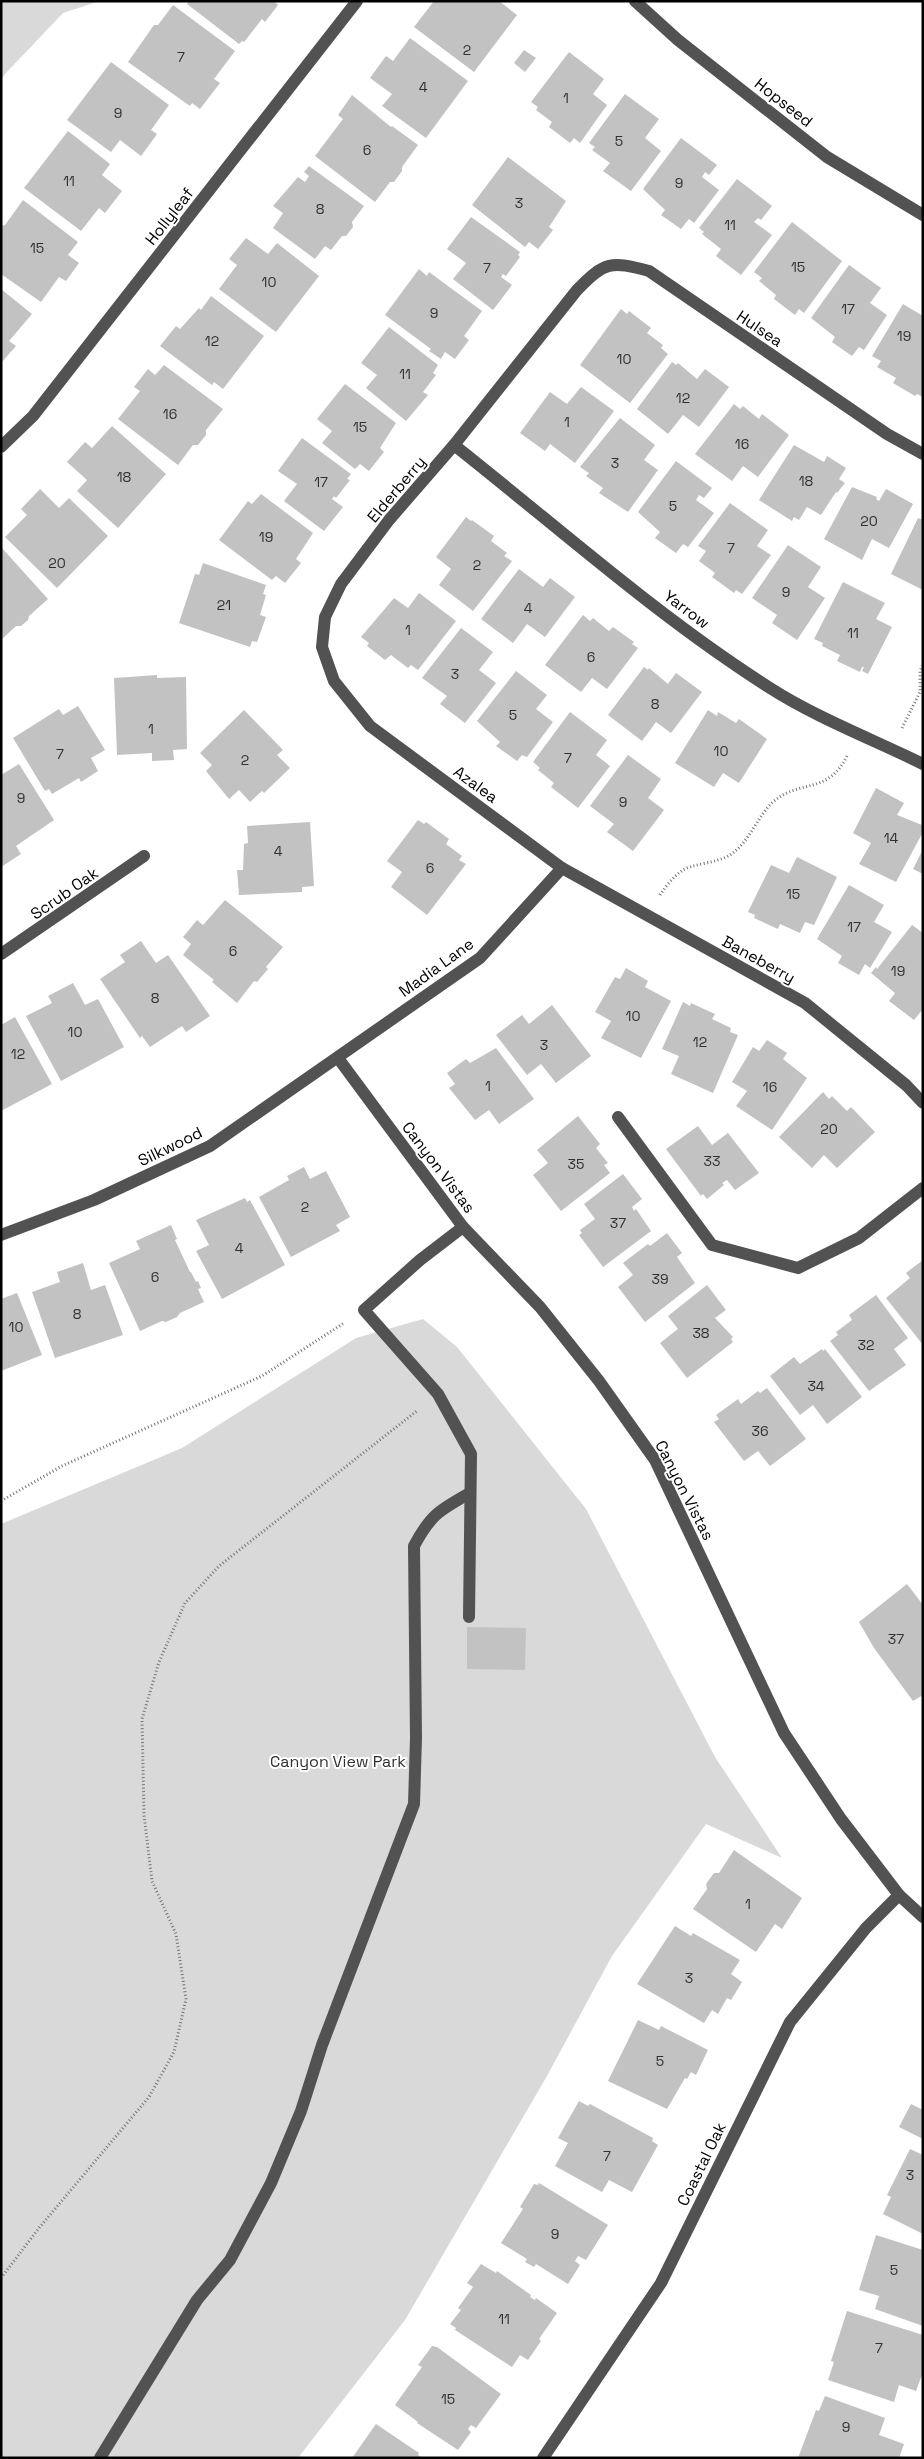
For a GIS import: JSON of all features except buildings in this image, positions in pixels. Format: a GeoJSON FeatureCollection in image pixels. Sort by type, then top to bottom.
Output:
{"type":"FeatureCollection","features":[{"type":"Feature","properties":{"kind":"street","name":"Hollyleaf"},"geometry":{"type":"LineString","coordinates":[[1,447],[33,416],[357,1]]}},
{"type":"Feature","properties":{"kind":"street","name":"Hopseed"},"geometry":{"type":"LineString","coordinates":[[635,1],[678,40],[827,157],[923,215]]}},
{"type":"Feature","properties":{"kind":"street","name":"Hulsea"},"geometry":{"type":"LineString","coordinates":[[576,290],[592,274],[608,264],[649,271],[887,434],[923,454]]}},
{"type":"Feature","properties":{"kind":"street","name":"Elderberry"},"geometry":{"type":"LineString","coordinates":[[370,726],[334,681],[322,647],[325,617],[341,584],[389,520],[454,445],[576,290]]}},
{"type":"Feature","properties":{"kind":"street","name":"Yarrow"},"geometry":{"type":"LineString","coordinates":[[454,445],[652,604],[721,655],[771,689],[923,764]]}},
{"type":"Feature","properties":{"kind":"street","name":"Azalea"},"geometry":{"type":"LineString","coordinates":[[370,726],[562,868]]}},
{"type":"Feature","properties":{"kind":"street","name":"Scrub Oak"},"geometry":{"type":"LineString","coordinates":[[1,954],[144,856]]}},
{"type":"Feature","properties":{"kind":"street","name":"Baneberry"},"geometry":{"type":"LineString","coordinates":[[562,868],[805,1003],[906,1085],[923,1103]]}},
{"type":"Feature","properties":{"kind":"street","name":"Madia Lane"},"geometry":{"type":"LineString","coordinates":[[338,1058],[480,958],[562,868]]}},
{"type":"Feature","properties":{"kind":"street","name":"Canyon Vistas"},"geometry":{"type":"LineString","coordinates":[[338,1058],[463,1227],[540,1307],[599,1381],[655,1460],[784,1733],[841,1819],[899,1895],[923,1917]]}},
{"type":"Feature","properties":{"kind":"street","name":"Silkwood"},"geometry":{"type":"LineString","coordinates":[[1,1235],[94,1200],[210,1146],[338,1058]]}},
{"type":"Feature","properties":{"kind":"street"},"geometry":{"type":"LineString","coordinates":[[618,1117],[712,1244],[798,1268],[859,1238],[923,1188]]}},
{"type":"Feature","properties":{"kind":"street"},"geometry":{"type":"LineString","coordinates":[[463,1227],[420,1260],[364,1310],[438,1394],[471,1454],[469,1617]]}},
{"type":"Feature","properties":{"kind":"street"},"geometry":{"type":"LineString","coordinates":[[100,2458],[197,2300],[230,2260],[271,2183],[301,2111],[322,2046],[414,1804],[416,1738],[414,1546],[426,1523],[439,1510],[470,1493]]}},
{"type":"Feature","properties":{"kind":"street","name":"Coastal Oak"},"geometry":{"type":"LineString","coordinates":[[543,2458],[661,2283],[790,2022],[866,1928],[899,1895]]}},
{"type":"Feature","properties":{"kind":"path"},"geometry":{"type":"LineString","coordinates":[[890,749],[920,692],[920,671],[923,664]]}},
{"type":"Feature","properties":{"kind":"path"},"geometry":{"type":"LineString","coordinates":[[648,916],[666,886],[684,869],[704,865],[730,855],[747,839],[757,822],[773,802],[790,792],[834,777],[846,759],[858,732]]}},
{"type":"Feature","properties":{"kind":"path"},"geometry":{"type":"LineString","coordinates":[[1,1501],[62,1466],[262,1376],[364,1310]]}},
{"type":"Feature","properties":{"kind":"path"},"geometry":{"type":"LineString","coordinates":[[1,2278],[39,2228],[149,2097],[174,2052],[186,1999],[176,1934],[152,1882],[144,1815],[142,1719],[159,1662],[186,1603],[219,1566],[438,1394]]}},
{"type":"Feature","properties":{"kind":"green space"},"geometry":{"type":"Polygon","coordinates":[[[1,1],[100,1],[63,13],[4,75],[1,82],[1,1]]]}},
{"type":"Feature","properties":{"kind":"green space","name":"Canyon View Park"},"geometry":{"type":"Polygon","coordinates":[[[423,1319],[457,1347],[586,1509],[715,1757],[782,1858],[706,1824],[612,1956],[547,2076],[405,2320],[298,2458],[1,2458],[1,1524],[182,1448],[356,1338],[423,1319]]]}}]}
